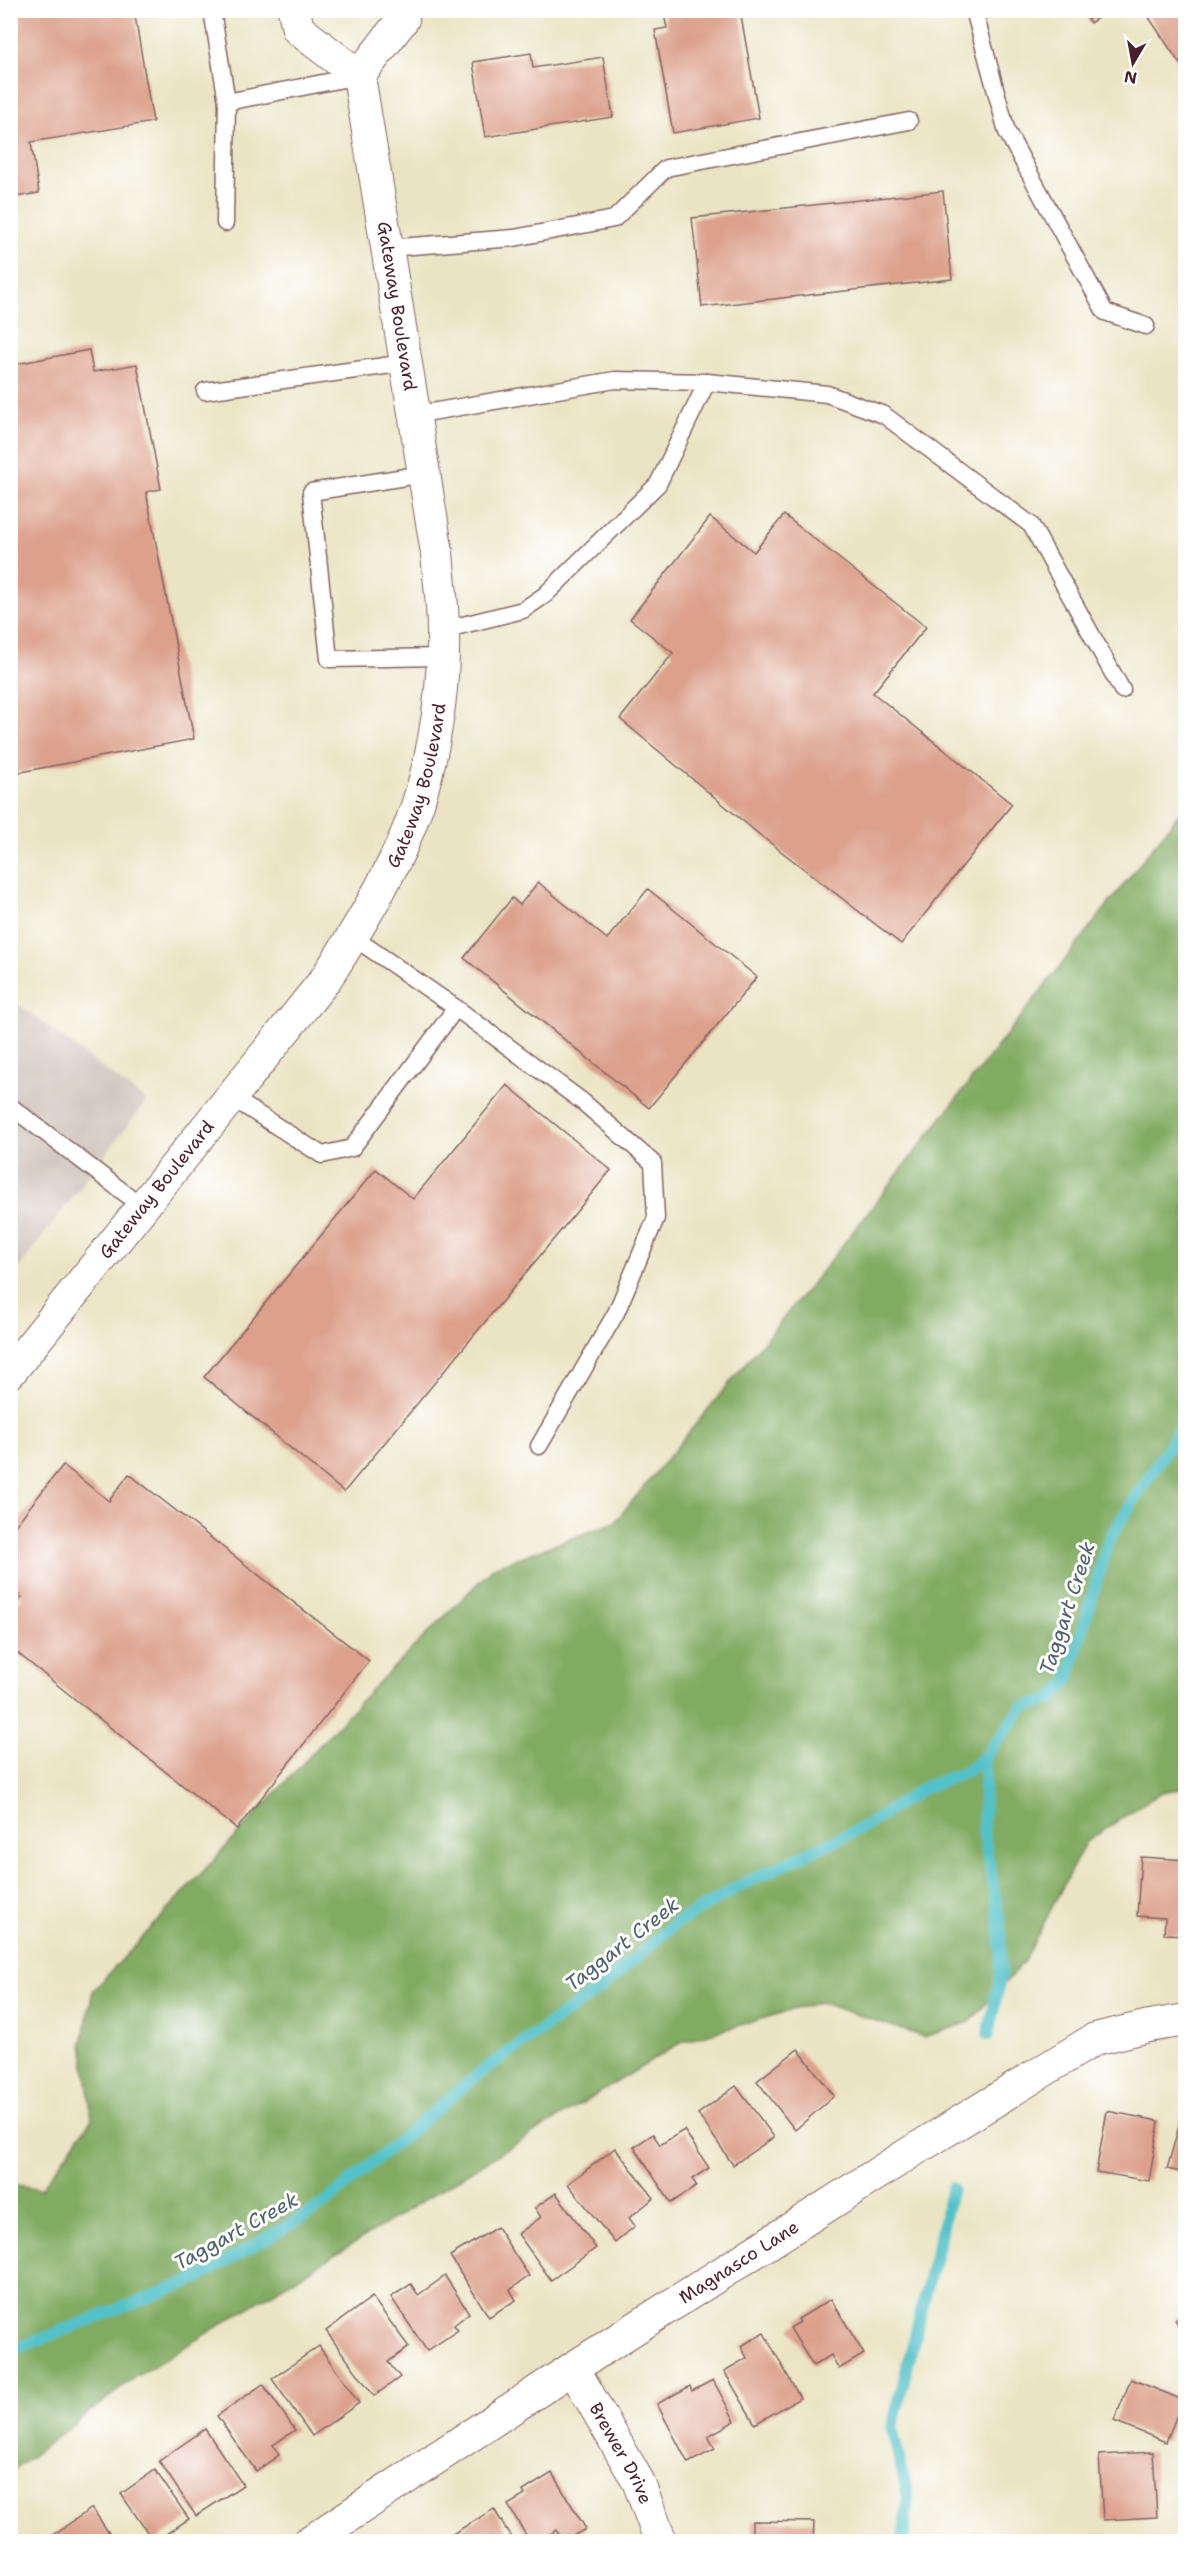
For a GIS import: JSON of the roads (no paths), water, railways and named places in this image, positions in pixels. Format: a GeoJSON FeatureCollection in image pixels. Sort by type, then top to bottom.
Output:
{"type":"FeatureCollection","features":[{"type":"Feature","properties":{"kind":"street"},"geometry":{"type":"LineString","coordinates":[[294,10],[298,29],[359,76],[403,20],[402,10]]}},
{"type":"Feature","properties":{"kind":"street","name":"Gateway Boulevard"},"geometry":{"type":"LineString","coordinates":[[10,1372],[325,980],[353,937],[401,847],[412,821],[432,746],[443,643],[437,553],[359,76]]}},
{"type":"Feature","properties":{"kind":"street","name":"Magnasco Lane"},"geometry":{"type":"LineString","coordinates":[[309,2541],[573,2368],[908,2154],[1095,2039],[1149,2025],[1185,2020]]}},
{"type":"Feature","properties":{"kind":"street","name":"Brewer Drive"},"geometry":{"type":"LineString","coordinates":[[573,2368],[638,2481],[661,2541]]}},
{"type":"Feature","properties":{"kind":"lane"},"geometry":{"type":"LineString","coordinates":[[212,10],[227,102],[225,223]]}},
{"type":"Feature","properties":{"kind":"lane"},"geometry":{"type":"LineString","coordinates":[[974,10],[1007,132],[1099,302],[1105,312],[1146,326]]}},
{"type":"Feature","properties":{"kind":"lane"},"geometry":{"type":"LineString","coordinates":[[227,102],[359,76]]}},
{"type":"Feature","properties":{"kind":"lane"},"geometry":{"type":"LineString","coordinates":[[387,248],[514,238],[614,219],[666,168],[909,121]]}},
{"type":"Feature","properties":{"kind":"lane"},"geometry":{"type":"LineString","coordinates":[[205,391],[406,363]]}},
{"type":"Feature","properties":{"kind":"lane"},"geometry":{"type":"LineString","coordinates":[[414,415],[615,380],[707,382],[827,394],[884,415],[1031,525],[1122,690]]}},
{"type":"Feature","properties":{"kind":"lane"},"geometry":{"type":"LineString","coordinates":[[424,474],[311,492],[329,659],[443,643],[523,610],[545,595],[658,484],[707,382]]}},
{"type":"Feature","properties":{"kind":"lane"},"geometry":{"type":"LineString","coordinates":[[353,937],[456,1008],[583,1102],[653,1163],[656,1218],[616,1313],[539,1446]]}},
{"type":"Feature","properties":{"kind":"lane"},"geometry":{"type":"LineString","coordinates":[[231,1097],[322,1155],[352,1148],[456,1008]]}},
{"type":"Feature","properties":{"kind":"lane"},"geometry":{"type":"LineString","coordinates":[[10,1106],[143,1207]]}},
{"type":"Feature","properties":{"kind":"waterway","name":"Taggart Creek"},"geometry":{"type":"LineString","coordinates":[[10,2351],[196,2279],[320,2207],[481,2072],[602,1987],[673,1925],[739,1886],[867,1825],[925,1787],[966,1772],[985,1756],[1023,1707],[1051,1700],[1067,1683],[1109,1539],[1186,1419]]}},
{"type":"Feature","properties":{"kind":"waterway"},"geometry":{"type":"LineString","coordinates":[[985,1756],[983,1830],[1000,1923],[1001,1974],[988,2035]]}},
{"type":"Feature","properties":{"kind":"waterway"},"geometry":{"type":"LineString","coordinates":[[903,2542],[908,2497],[892,2428],[952,2188]]}}]}
